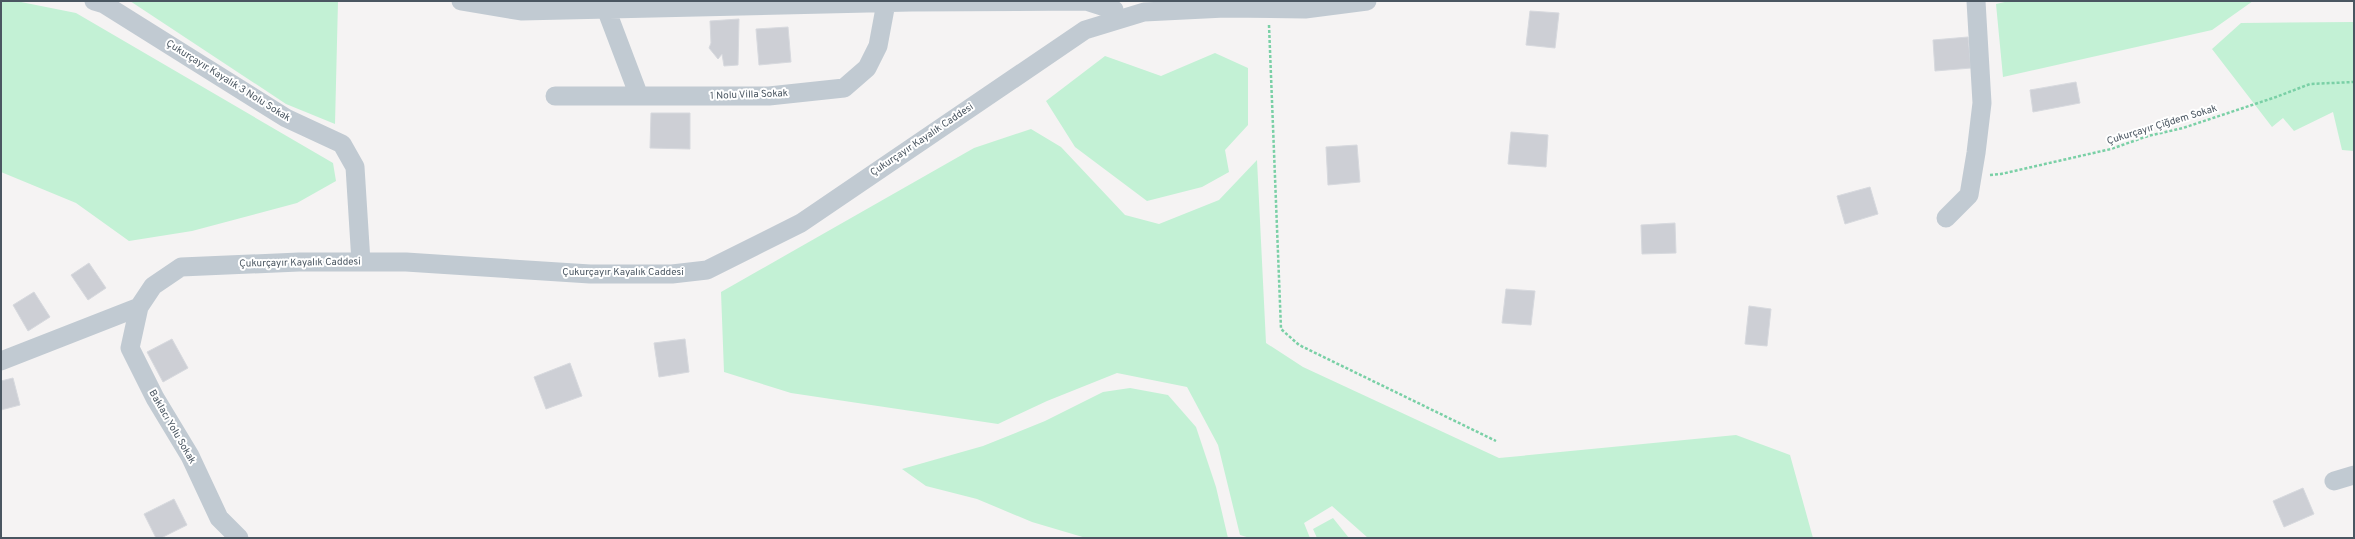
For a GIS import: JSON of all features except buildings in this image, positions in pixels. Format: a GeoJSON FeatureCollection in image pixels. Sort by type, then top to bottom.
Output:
{"type":"FeatureCollection","features":[{"type":"Feature","properties":{"kind":"street","name":"Çukurçayır Kayalık 3 Nolu Sokak"},"geometry":{"type":"LineString","coordinates":[[94,1],[104,4],[286,118],[342,144],[355,167],[361,262]]}},
{"type":"Feature","properties":{"kind":"street"},"geometry":{"type":"LineString","coordinates":[[461,1],[521,11],[605,5],[1086,1],[1114,10],[1114,20]]}},
{"type":"Feature","properties":{"kind":"street","name":"Çukurçayır Kayalık Caddesi"},"geometry":{"type":"LineString","coordinates":[[139,307],[153,286],[180,267],[299,262],[406,262],[590,274],[672,274],[707,270],[801,223],[1085,30],[1144,12],[1225,8],[1305,9],[1367,1]]}},
{"type":"Feature","properties":{"kind":"street"},"geometry":{"type":"LineString","coordinates":[[1946,218],[1969,195],[1982,103],[1976,1]]}},
{"type":"Feature","properties":{"kind":"street","name":"1 Nolu Villa Sokak"},"geometry":{"type":"LineString","coordinates":[[555,96],[769,96],[844,88],[866,68],[878,46],[886,3]]}},
{"type":"Feature","properties":{"kind":"street"},"geometry":{"type":"LineString","coordinates":[[605,5],[639,96]]}},
{"type":"Feature","properties":{"kind":"street"},"geometry":{"type":"LineString","coordinates":[[1,361],[139,307]]}},
{"type":"Feature","properties":{"kind":"street","name":"Baklacı Yolu Sokak"},"geometry":{"type":"LineString","coordinates":[[139,307],[130,348],[154,398],[190,456],[218,518],[239,538]]}},
{"type":"Feature","properties":{"kind":"street"},"geometry":{"type":"LineString","coordinates":[[2334,481],[2354,475]]}},
{"type":"Feature","properties":{"kind":"path"},"geometry":{"type":"LineString","coordinates":[[1268,9],[1281,329],[1299,345],[1496,441]]}},
{"type":"Feature","properties":{"kind":"path","name":"Çukurçayır Çiğdem Sokak"},"geometry":{"type":"LineString","coordinates":[[1972,175],[2001,174],[2111,149],[2148,136],[2183,128],[2276,98],[2310,84],[2354,82]]}},
{"type":"Feature","properties":{"kind":"green space"},"geometry":{"type":"Polygon","coordinates":[[[1,1],[16,1],[76,13],[333,163],[336,181],[297,203],[192,231],[129,241],[76,203],[1,172],[1,1]]]}},
{"type":"Feature","properties":{"kind":"green space"},"geometry":{"type":"Polygon","coordinates":[[[130,1],[338,1],[335,124],[286,104],[130,1]]]}},
{"type":"Feature","properties":{"kind":"green space"},"geometry":{"type":"Polygon","coordinates":[[[2009,1],[2253,1],[2212,30],[2003,77],[1996,4],[2009,1]]]}},
{"type":"Feature","properties":{"kind":"green space"},"geometry":{"type":"Polygon","coordinates":[[[2354,22],[2354,151],[2342,150],[2333,112],[2294,131],[2283,118],[2272,127],[2212,49],[2241,23],[2354,22]]]}},
{"type":"Feature","properties":{"kind":"green space"},"geometry":{"type":"Polygon","coordinates":[[[1215,53],[1248,68],[1248,125],[1225,150],[1229,172],[1202,187],[1147,201],[1075,147],[1046,101],[1105,56],[1161,76],[1215,53]]]}},
{"type":"Feature","properties":{"kind":"green space"},"geometry":{"type":"Polygon","coordinates":[[[1031,129],[1061,147],[1125,215],[1159,224],[1219,200],[1257,160],[1266,343],[1303,367],[1499,458],[1736,435],[1790,455],[1813,538],[1368,538],[1332,506],[1304,523],[1310,538],[1250,538],[1240,535],[1218,445],[1187,387],[1117,373],[1047,401],[998,424],[791,393],[724,372],[721,292],[974,148],[1031,129]]]}},
{"type":"Feature","properties":{"kind":"green space"},"geometry":{"type":"Polygon","coordinates":[[[1130,388],[1168,395],[1196,427],[1216,487],[1228,538],[1086,538],[1032,522],[977,499],[926,486],[902,469],[983,446],[1045,421],[1103,392],[1130,388]]]}},
{"type":"Feature","properties":{"kind":"green space"},"geometry":{"type":"Polygon","coordinates":[[[1333,518],[1349,538],[1317,538],[1313,529],[1333,518]]]}}]}
